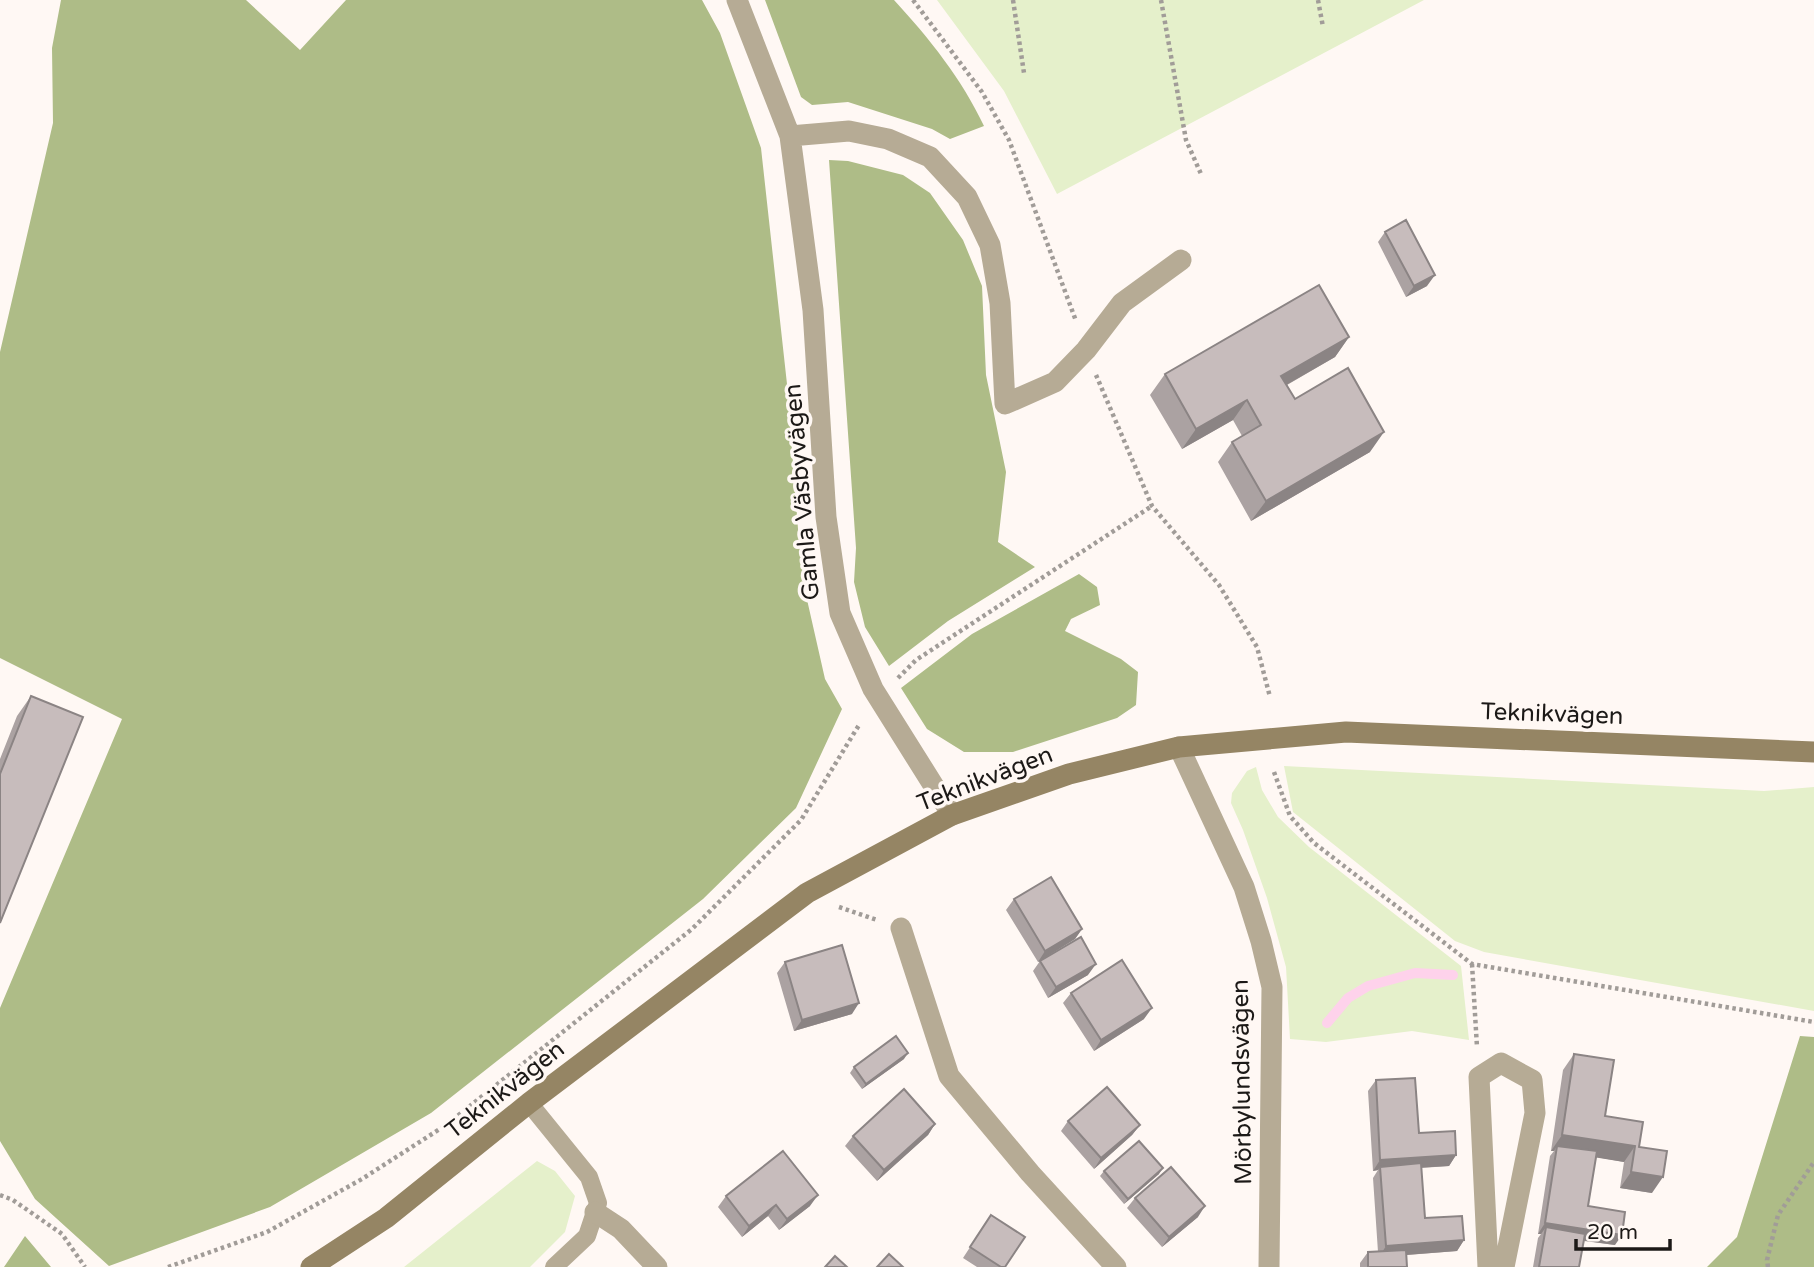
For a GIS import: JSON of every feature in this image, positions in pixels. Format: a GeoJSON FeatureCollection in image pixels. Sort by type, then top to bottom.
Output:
{"type":"FeatureCollection","features":[{"type":"Feature","properties":{"kind":"street","name":"Gamla Väsbyvägen"},"geometry":{"type":"LineString","coordinates":[[737,0],[790,136],[813,310],[826,517],[840,613],[873,688],[952,815]]}},
{"type":"Feature","properties":{"kind":"street"},"geometry":{"type":"LineString","coordinates":[[790,136],[849,131],[888,139],[930,157],[967,197],[990,245],[1000,303],[1005,404],[1055,382],[1086,350],[1122,303],[1181,260]]}},
{"type":"Feature","properties":{"kind":"street","name":"Teknikvägen"},"geometry":{"type":"LineString","coordinates":[[311,1267],[386,1218],[529,1103],[807,893],[952,815],[1069,774],[1179,747],[1346,732],[1814,752]]}},
{"type":"Feature","properties":{"kind":"street","name":"Mörbylundsvägen"},"geometry":{"type":"LineString","coordinates":[[1179,747],[1244,887],[1272,987],[1269,1267]]}},
{"type":"Feature","properties":{"kind":"street"},"geometry":{"type":"LineString","coordinates":[[901,928],[949,1076],[1030,1172],[1116,1267]]}},
{"type":"Feature","properties":{"kind":"street"},"geometry":{"type":"LineString","coordinates":[[1488,1267],[1479,1077],[1501,1063],[1532,1080],[1535,1113],[1504,1267]]}},
{"type":"Feature","properties":{"kind":"street"},"geometry":{"type":"LineString","coordinates":[[595,1212],[621,1229],[657,1267]]}},
{"type":"Feature","properties":{"kind":"lane"},"geometry":{"type":"LineString","coordinates":[[529,1103],[589,1177],[598,1203],[587,1236],[554,1267]]}},
{"type":"Feature","properties":{"kind":"path"},"geometry":{"type":"LineString","coordinates":[[1013,0],[1024,73]]}},
{"type":"Feature","properties":{"kind":"path"},"geometry":{"type":"LineString","coordinates":[[1161,0],[1186,140],[1201,174]]}},
{"type":"Feature","properties":{"kind":"path"},"geometry":{"type":"LineString","coordinates":[[1318,0],[1323,27]]}},
{"type":"Feature","properties":{"kind":"path"},"geometry":{"type":"LineString","coordinates":[[894,681],[916,660],[1152,506]]}},
{"type":"Feature","properties":{"kind":"path"},"geometry":{"type":"LineString","coordinates":[[168,1267],[267,1232],[362,1179],[446,1125],[692,929],[801,820],[836,767],[859,725]]}},
{"type":"Feature","properties":{"kind":"path"},"geometry":{"type":"LineString","coordinates":[[1274,772],[1290,816],[1314,842],[1472,964],[1814,1022]]}},
{"type":"Feature","properties":{"kind":"path"},"geometry":{"type":"LineString","coordinates":[[807,893],[901,928]]}},
{"type":"Feature","properties":{"kind":"path"},"geometry":{"type":"LineString","coordinates":[[1472,964],[1479,1077]]}},
{"type":"Feature","properties":{"kind":"path"},"geometry":{"type":"LineString","coordinates":[[1769,1267],[1766,1260],[1778,1215],[1814,1163]]}},
{"type":"Feature","properties":{"kind":"path"},"geometry":{"type":"LineString","coordinates":[[0,1195],[13,1200],[62,1234],[85,1267]]}},
{"type":"Feature","properties":{"kind":"green space"},"geometry":{"type":"Polygon","coordinates":[[[61,0],[246,0],[300,50],[346,0],[702,0],[720,33],[761,148],[787,384],[799,542],[808,604],[825,679],[842,709],[796,808],[703,899],[431,1113],[270,1207],[109,1266],[35,1199],[0,1141],[0,1008],[122,719],[0,658],[0,352],[53,123],[52,48],[61,0]]]}},
{"type":"Feature","properties":{"kind":"green space"},"geometry":{"type":"Polygon","coordinates":[[[765,0],[894,0],[944,60],[966,92],[984,126],[950,139],[932,129],[848,102],[812,105],[801,97],[765,0]]]}},
{"type":"Feature","properties":{"kind":"green space"},"geometry":{"type":"Polygon","coordinates":[[[937,0],[1424,0],[1057,194],[1004,91],[937,0]]]}},
{"type":"Feature","properties":{"kind":"green space"},"geometry":{"type":"Polygon","coordinates":[[[829,160],[848,161],[903,175],[930,193],[963,240],[982,286],[986,375],[1006,472],[998,542],[1035,567],[948,621],[889,666],[865,627],[854,582],[856,548],[829,160]]]}},
{"type":"Feature","properties":{"kind":"green space"},"geometry":{"type":"Polygon","coordinates":[[[1079,574],[1097,587],[1100,605],[1071,619],[1065,631],[1121,659],[1138,672],[1136,705],[1117,718],[1013,752],[964,752],[927,729],[901,688],[972,634],[1079,574]]]}},
{"type":"Feature","properties":{"kind":"green space"},"geometry":{"type":"Polygon","coordinates":[[[1284,766],[1764,791],[1814,787],[1814,1011],[1484,952],[1455,941],[1293,812],[1284,766]]]}},
{"type":"Feature","properties":{"kind":"green space"},"geometry":{"type":"Polygon","coordinates":[[[1256,767],[1262,790],[1278,817],[1309,847],[1461,966],[1469,1040],[1412,1031],[1326,1042],[1290,1039],[1286,967],[1267,898],[1231,803],[1232,793],[1247,771],[1256,767]]]}},
{"type":"Feature","properties":{"kind":"green space"},"geometry":{"type":"Polygon","coordinates":[[[1800,1036],[1814,1037],[1814,1267],[1707,1267],[1737,1237],[1800,1036]]]}},
{"type":"Feature","properties":{"kind":"green space"},"geometry":{"type":"Polygon","coordinates":[[[537,1161],[555,1171],[575,1196],[565,1232],[530,1267],[404,1267],[537,1161]]]}},
{"type":"Feature","properties":{"kind":"green space"},"geometry":{"type":"Polygon","coordinates":[[[25,1236],[51,1267],[4,1267],[25,1236]]]}},
{"type":"Feature","properties":{"kind":"building"},"geometry":{"type":"Polygon","coordinates":[[[1406,220],[1435,275],[1414,286],[1385,232],[1406,220]]]}},
{"type":"Feature","properties":{"kind":"building"},"geometry":{"type":"Polygon","coordinates":[[[1319,285],[1349,337],[1281,376],[1295,399],[1348,368],[1384,432],[1266,501],[1232,442],[1261,425],[1247,400],[1196,429],[1165,374],[1319,285]]]}},
{"type":"Feature","properties":{"kind":"building"},"geometry":{"type":"Polygon","coordinates":[[[31,696],[83,717],[0,923],[0,774],[31,696]]]}},
{"type":"Feature","properties":{"kind":"building"},"geometry":{"type":"Polygon","coordinates":[[[1051,877],[1082,929],[1045,951],[1014,899],[1051,877]]]}},
{"type":"Feature","properties":{"kind":"building"},"geometry":{"type":"Polygon","coordinates":[[[1081,937],[1096,964],[1056,987],[1040,961],[1081,937]]]}},
{"type":"Feature","properties":{"kind":"building"},"geometry":{"type":"Polygon","coordinates":[[[842,945],[859,1003],[802,1020],[785,962],[842,945]]]}},
{"type":"Feature","properties":{"kind":"building"},"geometry":{"type":"Polygon","coordinates":[[[1122,960],[1152,1008],[1101,1040],[1071,993],[1122,960]]]}},
{"type":"Feature","properties":{"kind":"building"},"geometry":{"type":"Polygon","coordinates":[[[896,1036],[908,1053],[866,1084],[854,1067],[896,1036]]]}},
{"type":"Feature","properties":{"kind":"building"},"geometry":{"type":"Polygon","coordinates":[[[1574,1054],[1614,1060],[1605,1116],[1643,1122],[1639,1147],[1667,1151],[1663,1177],[1631,1172],[1635,1146],[1562,1135],[1574,1054]]]}},
{"type":"Feature","properties":{"kind":"building"},"geometry":{"type":"Polygon","coordinates":[[[1415,1078],[1419,1133],[1455,1131],[1456,1155],[1380,1160],[1376,1080],[1415,1078]]]}},
{"type":"Feature","properties":{"kind":"building"},"geometry":{"type":"Polygon","coordinates":[[[1107,1087],[1140,1125],[1101,1158],[1068,1121],[1107,1087]]]}},
{"type":"Feature","properties":{"kind":"building"},"geometry":{"type":"Polygon","coordinates":[[[904,1089],[935,1124],[884,1170],[853,1136],[904,1089]]]}},
{"type":"Feature","properties":{"kind":"building"},"geometry":{"type":"Polygon","coordinates":[[[1139,1141],[1163,1168],[1128,1199],[1104,1171],[1139,1141]]]}},
{"type":"Feature","properties":{"kind":"building"},"geometry":{"type":"Polygon","coordinates":[[[1557,1146],[1597,1151],[1588,1206],[1625,1212],[1622,1235],[1545,1223],[1557,1146]]]}},
{"type":"Feature","properties":{"kind":"building"},"geometry":{"type":"Polygon","coordinates":[[[783,1151],[818,1195],[787,1219],[776,1205],[749,1226],[726,1196],[783,1151]]]}},
{"type":"Feature","properties":{"kind":"building"},"geometry":{"type":"Polygon","coordinates":[[[1421,1163],[1425,1218],[1462,1216],[1464,1240],[1386,1246],[1380,1167],[1421,1163]]]}},
{"type":"Feature","properties":{"kind":"building"},"geometry":{"type":"Polygon","coordinates":[[[1171,1167],[1205,1206],[1169,1237],[1135,1198],[1171,1167]]]}},
{"type":"Feature","properties":{"kind":"building"},"geometry":{"type":"Polygon","coordinates":[[[991,1215],[1025,1237],[1005,1267],[970,1247],[991,1215]]]}},
{"type":"Feature","properties":{"kind":"building"},"geometry":{"type":"Polygon","coordinates":[[[1546,1227],[1585,1234],[1579,1267],[1539,1267],[1546,1227]]]}},
{"type":"Feature","properties":{"kind":"building"},"geometry":{"type":"Polygon","coordinates":[[[1406,1250],[1407,1267],[1368,1267],[1368,1252],[1406,1250]]]}},
{"type":"Feature","properties":{"kind":"building"},"geometry":{"type":"Polygon","coordinates":[[[889,1254],[903,1267],[877,1267],[889,1254]]]}},
{"type":"Feature","properties":{"kind":"building"},"geometry":{"type":"Polygon","coordinates":[[[835,1256],[847,1267],[825,1267],[835,1256]]]}},
{"type":"Feature","properties":{"kind":"waterway"},"geometry":{"type":"LineString","coordinates":[[1327,1023],[1348,998],[1368,986],[1415,973],[1453,975]]}}]}
